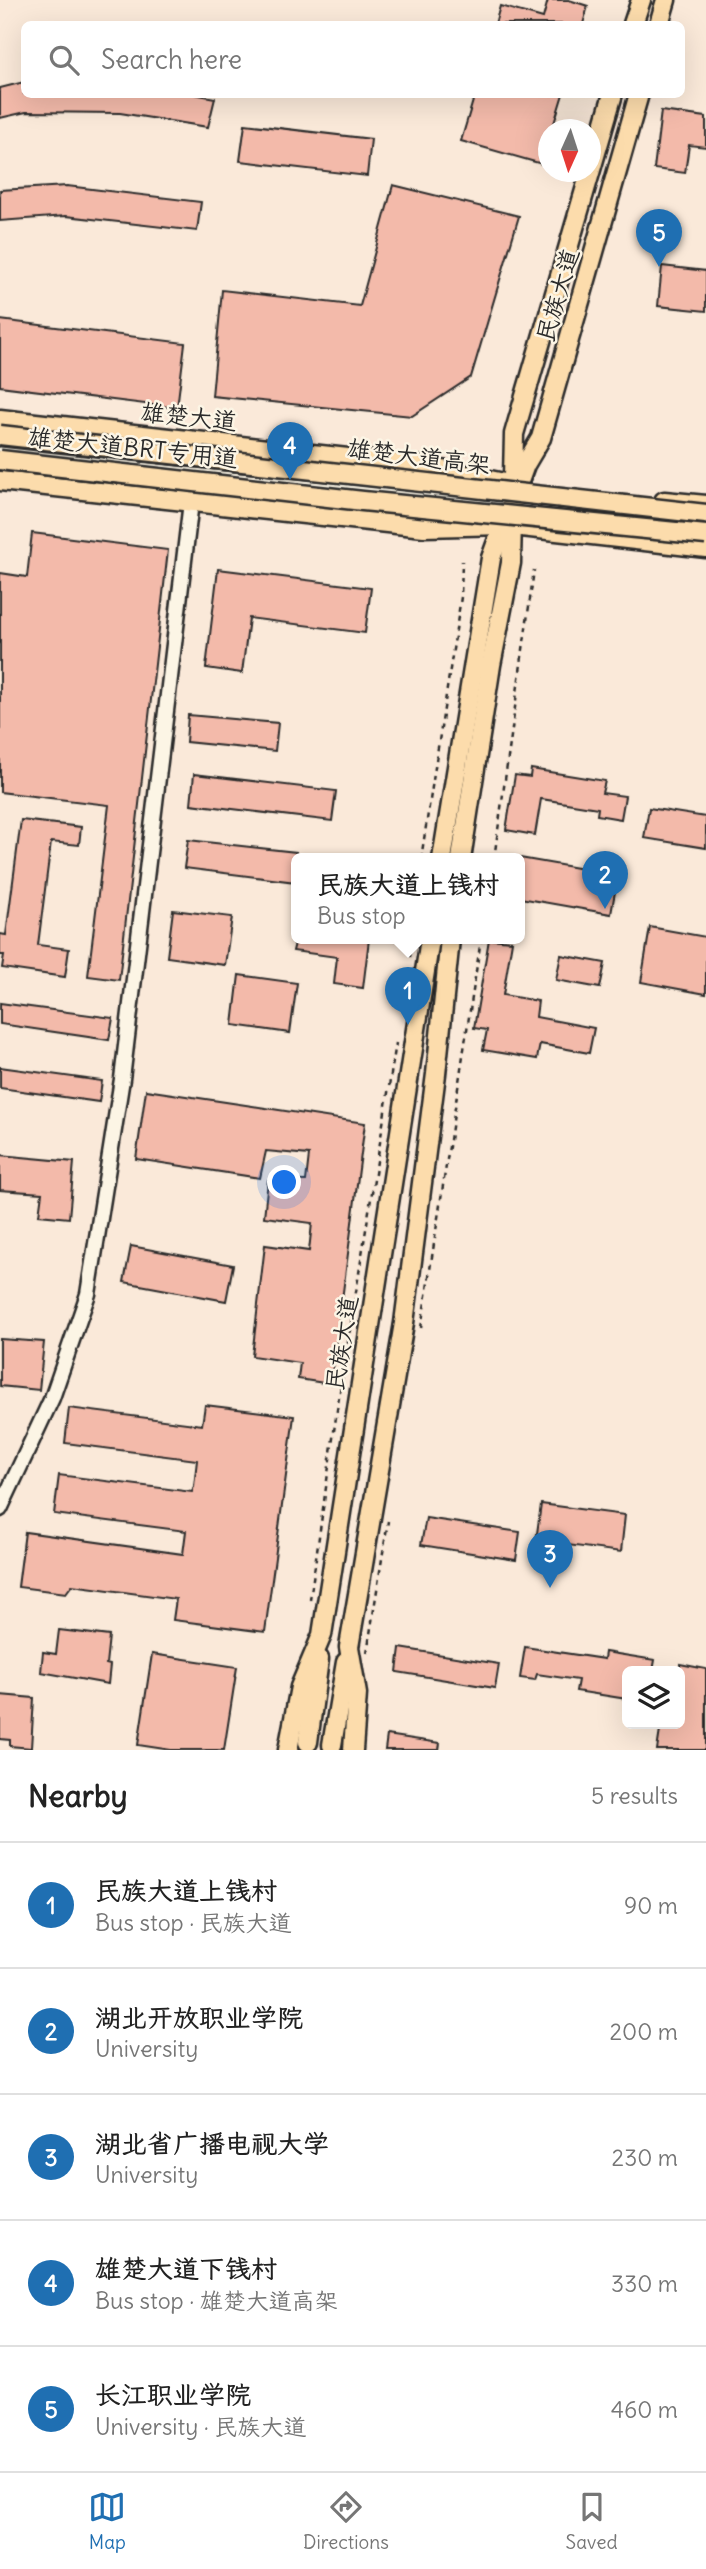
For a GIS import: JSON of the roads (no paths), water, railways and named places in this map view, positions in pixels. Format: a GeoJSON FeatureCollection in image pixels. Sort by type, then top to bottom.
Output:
{"type":"FeatureCollection","features":[{"type":"Feature","properties":{"kind":"main road"},"geometry":{"type":"LineString","coordinates":[[634,21],[640,0]]}},
{"type":"Feature","properties":{"kind":"main road"},"geometry":{"type":"LineString","coordinates":[[660,21],[666,0]]}},
{"type":"Feature","properties":{"kind":"main road","name":"民族大道"},"geometry":{"type":"LineString","coordinates":[[462,853],[491,665],[512,563],[508,526],[515,486],[514,434],[612,98]]}},
{"type":"Feature","properties":{"kind":"main road","name":"民族大道"},"geometry":{"type":"LineString","coordinates":[[515,486],[541,438],[638,98]]}},
{"type":"Feature","properties":{"kind":"main road","name":"雄楚大道"},"geometry":{"type":"LineString","coordinates":[[0,419],[428,467],[515,486],[706,505]]}},
{"type":"Feature","properties":{"kind":"main road","name":"雄楚大道高架"},"geometry":{"type":"LineString","coordinates":[[0,435],[701,525]]}},
{"type":"Feature","properties":{"kind":"main road","name":"雄楚大道高架"},"geometry":{"type":"LineString","coordinates":[[0,460],[363,501],[701,525]]}},
{"type":"Feature","properties":{"kind":"main road"},"geometry":{"type":"LineString","coordinates":[[0,481],[424,527],[508,526],[706,548]]}},
{"type":"Feature","properties":{"kind":"main road","name":"民族大道"},"geometry":{"type":"LineString","coordinates":[[443,853],[491,558],[508,526]]}},
{"type":"Feature","properties":{"kind":"main road","name":"民族大道"},"geometry":{"type":"LineString","coordinates":[[288,1750],[300,1687],[322,1635],[429,944]]}},
{"type":"Feature","properties":{"kind":"main road"},"geometry":{"type":"LineString","coordinates":[[332,1745],[404,1323],[436,1074],[449,944]]}},
{"type":"Feature","properties":{"kind":"main road"},"geometry":{"type":"LineString","coordinates":[[308,1742],[322,1635]]}},
{"type":"Feature","properties":{"kind":"main road"},"geometry":{"type":"LineString","coordinates":[[349,1647],[357,1694],[353,1750]]}},
{"type":"Feature","properties":{"kind":"street"},"geometry":{"type":"LineString","coordinates":[[0,1509],[52,1398],[88,1294],[122,1079],[191,502]]}},
{"type":"Feature","properties":{"kind":"lane","name":"雄楚大道BRT专用道"},"geometry":{"type":"LineString","coordinates":[[0,450],[701,525]]}},
{"type":"Feature","properties":{"kind":"place","name":"长江职业学院"},"geometry":{"type":"Point","coordinates":[659,267]}},
{"type":"Feature","properties":{"kind":"place","name":"雄楚大道下钱村"},"geometry":{"type":"Point","coordinates":[290,480]}},
{"type":"Feature","properties":{"kind":"place","name":"湖北开放职业学院"},"geometry":{"type":"Point","coordinates":[605,909]}},
{"type":"Feature","properties":{"kind":"place","name":"民族大道上钱村"},"geometry":{"type":"Point","coordinates":[408,1025]}},
{"type":"Feature","properties":{"kind":"place","name":"湖北省广播电视大学"},"geometry":{"type":"Point","coordinates":[550,1588]}}]}
